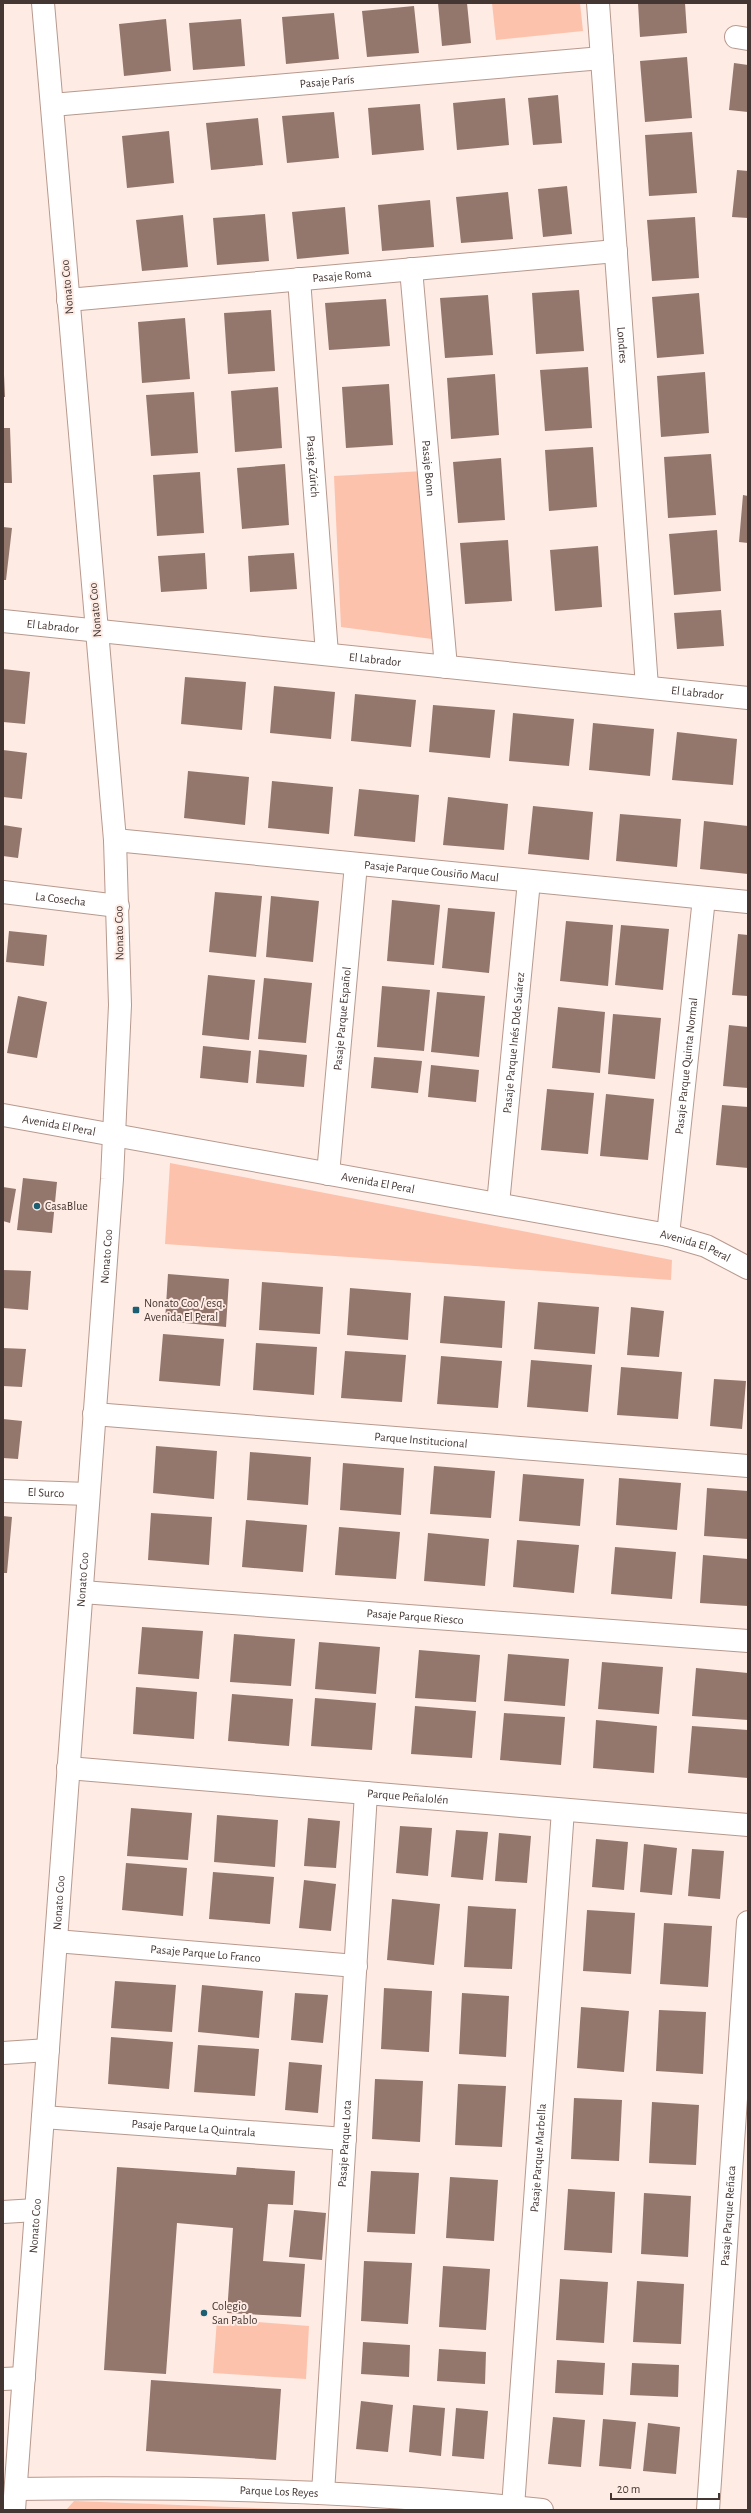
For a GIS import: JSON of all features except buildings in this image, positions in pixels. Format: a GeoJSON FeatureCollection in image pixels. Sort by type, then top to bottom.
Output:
{"type":"FeatureCollection","features":[{"type":"Feature","properties":{"kind":"street","name":"Nonato Coo"},"geometry":{"type":"LineString","coordinates":[[14,2510],[16,2489],[14,2378],[36,2210],[114,1135],[120,1005],[115,840],[43,3]]}},
{"type":"Feature","properties":{"kind":"street","name":"Londres"},"geometry":{"type":"LineString","coordinates":[[598,3],[647,687]]}},
{"type":"Feature","properties":{"kind":"street","name":"Pasaje París"},"geometry":{"type":"LineString","coordinates":[[52,105],[602,58]]}},
{"type":"Feature","properties":{"kind":"street","name":"Pasaje Roma"},"geometry":{"type":"LineString","coordinates":[[68,300],[616,251]]}},
{"type":"Feature","properties":{"kind":"street","name":"Pasaje Bonn"},"geometry":{"type":"LineString","coordinates":[[412,269],[446,667]]}},
{"type":"Feature","properties":{"kind":"street","name":"Pasaje Zúrich"},"geometry":{"type":"LineString","coordinates":[[299,279],[327,654]]}},
{"type":"Feature","properties":{"kind":"street","name":"El Labrador"},"geometry":{"type":"LineString","coordinates":[[3,621],[748,698]]}},
{"type":"Feature","properties":{"kind":"street","name":"Pasaje Parque Cousiño Macul"},"geometry":{"type":"LineString","coordinates":[[115,840],[748,902]]}},
{"type":"Feature","properties":{"kind":"street","name":"Pasaje Parque Español"},"geometry":{"type":"LineString","coordinates":[[328,1174],[356,864]]}},
{"type":"Feature","properties":{"kind":"street","name":"Pasaje Parque Inés Dde Suárez"},"geometry":{"type":"LineString","coordinates":[[498,1204],[529,881]]}},
{"type":"Feature","properties":{"kind":"street","name":"La Cosecha"},"geometry":{"type":"LineString","coordinates":[[3,892],[118,906]]}},
{"type":"Feature","properties":{"kind":"street","name":"Pasaje Parque Quinta Normal"},"geometry":{"type":"LineString","coordinates":[[668,1235],[704,898]]}},
{"type":"Feature","properties":{"kind":"street","name":"Avenida El Peral"},"geometry":{"type":"LineString","coordinates":[[3,1115],[668,1235],[706,1246],[748,1268]]}},
{"type":"Feature","properties":{"kind":"street","name":"Parque Institucional"},"geometry":{"type":"LineString","coordinates":[[94,1414],[748,1466]]}},
{"type":"Feature","properties":{"kind":"street","name":"El Surco"},"geometry":{"type":"LineString","coordinates":[[3,1491],[88,1494]]}},
{"type":"Feature","properties":{"kind":"street","name":"Pasaje Parque Riesco"},"geometry":{"type":"LineString","coordinates":[[82,1592],[748,1641]]}},
{"type":"Feature","properties":{"kind":"street","name":"Parque Peñalolén"},"geometry":{"type":"LineString","coordinates":[[68,1768],[748,1825]]}},
{"type":"Feature","properties":{"kind":"street","name":"Pasaje Parque Lota"},"geometry":{"type":"LineString","coordinates":[[322,2493],[366,1793]]}},
{"type":"Feature","properties":{"kind":"street","name":"Pasaje Parque Marbella"},"geometry":{"type":"LineString","coordinates":[[512,2507],[563,1810]]}},
{"type":"Feature","properties":{"kind":"street","name":"Pasaje Parque Reñaca"},"geometry":{"type":"LineString","coordinates":[[708,2510],[748,1922]]}},
{"type":"Feature","properties":{"kind":"street","name":"Pasaje Parque Lo Franco"},"geometry":{"type":"LineString","coordinates":[[56,1940],[356,1966]]}},
{"type":"Feature","properties":{"kind":"street"},"geometry":{"type":"LineString","coordinates":[[3,2053],[48,2050]]}},
{"type":"Feature","properties":{"kind":"street","name":"Pasaje Parque La Quintrala"},"geometry":{"type":"LineString","coordinates":[[43,2117],[345,2139]]}},
{"type":"Feature","properties":{"kind":"street"},"geometry":{"type":"LineString","coordinates":[[3,2212],[36,2210]]}},
{"type":"Feature","properties":{"kind":"street","name":"Parque Los Reyes"},"geometry":{"type":"LineString","coordinates":[[16,2489],[181,2488],[322,2493],[542,2510]]}},
{"type":"Feature","properties":{"kind":"shaded area"},"geometry":{"type":"Polygon","coordinates":[[[492,3],[580,3],[583,31],[496,40],[492,3]]]}},
{"type":"Feature","properties":{"kind":"shaded area"},"geometry":{"type":"Polygon","coordinates":[[[424,471],[432,639],[341,627],[334,476],[424,471]]]}},
{"type":"Feature","properties":{"kind":"shaded area"},"geometry":{"type":"Polygon","coordinates":[[[170,1163],[672,1260],[671,1280],[165,1244],[170,1163]]]}},
{"type":"Feature","properties":{"kind":"shaded area"},"geometry":{"type":"Polygon","coordinates":[[[217,2319],[309,2326],[306,2379],[213,2373],[217,2319]]]}},
{"type":"Feature","properties":{"kind":"shaded area"},"geometry":{"type":"Polygon","coordinates":[[[74,2501],[306,2510],[66,2510],[74,2501]]]}},
{"type":"Feature","properties":{"kind":"place","name":"CasaBlue"},"geometry":{"type":"Point","coordinates":[37,1206]}},
{"type":"Feature","properties":{"kind":"place","name":"Nonato Coo / esq. Avenida El Peral"},"geometry":{"type":"Point","coordinates":[136,1310]}},
{"type":"Feature","properties":{"kind":"place","name":"Colegio San Pablo"},"geometry":{"type":"Point","coordinates":[204,2313]}}]}
